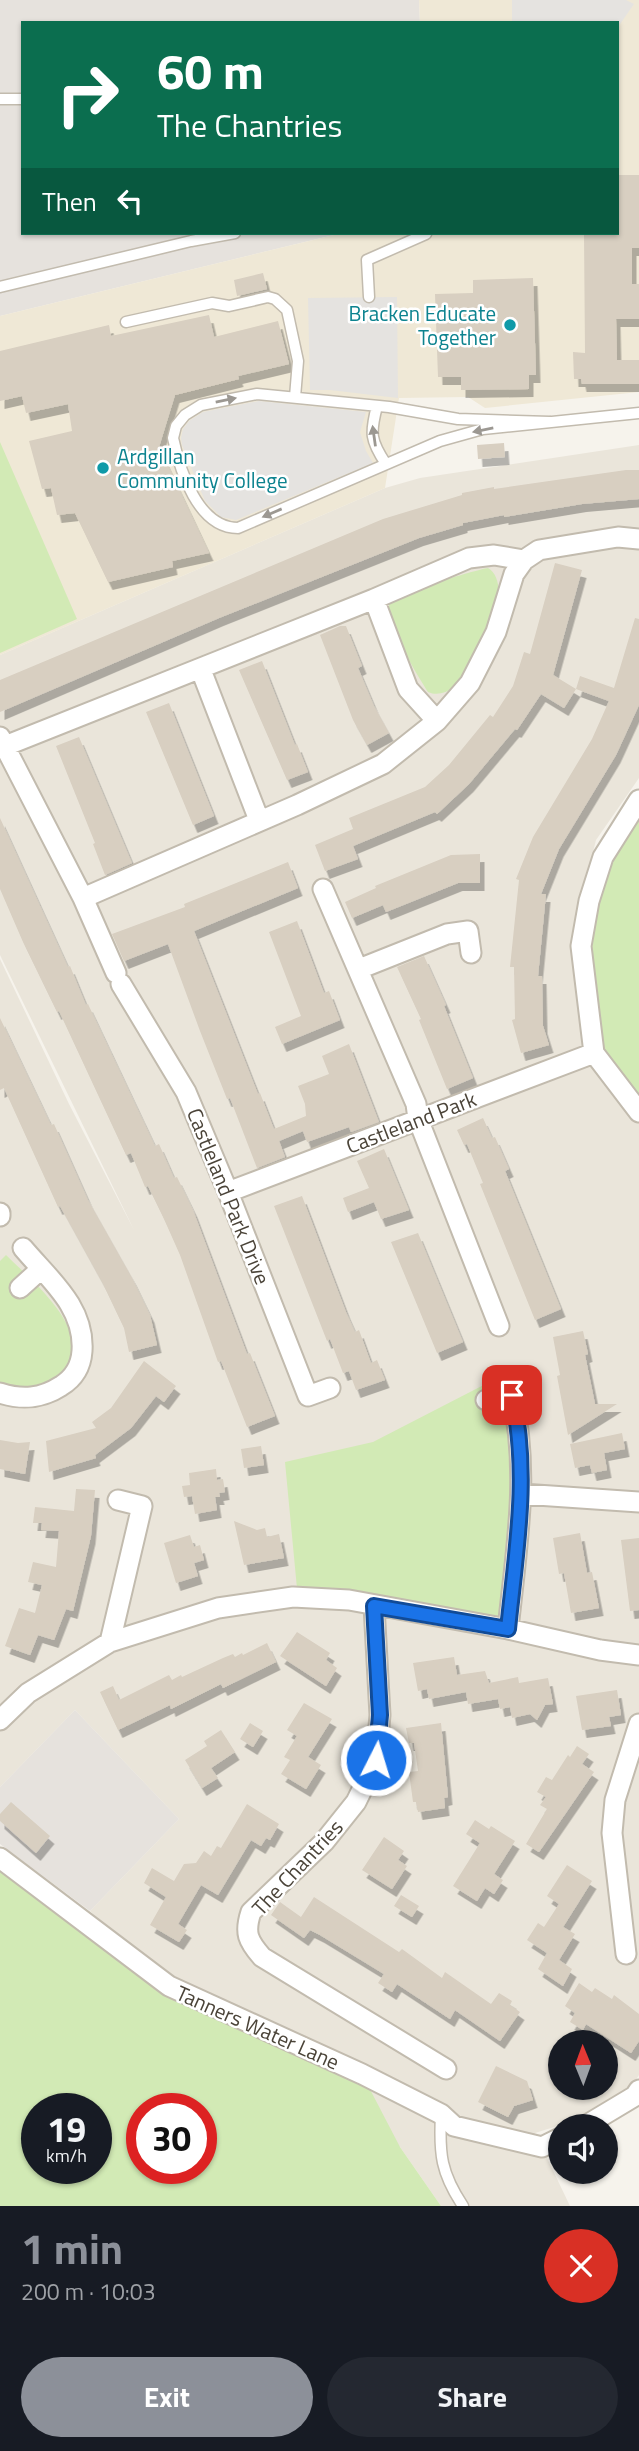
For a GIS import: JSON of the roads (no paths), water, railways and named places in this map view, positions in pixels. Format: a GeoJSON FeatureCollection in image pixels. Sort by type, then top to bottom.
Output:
{"type":"FeatureCollection","features":[{"type":"Feature","properties":{"kind":"street"},"geometry":{"type":"LineString","coordinates":[[83,898],[297,805],[383,764],[437,721],[470,683],[496,632],[514,574],[524,560],[539,550],[618,537],[639,539]]}},
{"type":"Feature","properties":{"kind":"street"},"geometry":{"type":"LineString","coordinates":[[2,741],[201,670],[469,558],[494,555],[524,560]]}},
{"type":"Feature","properties":{"kind":"street"},"geometry":{"type":"LineString","coordinates":[[374,599],[408,689],[437,721]]}},
{"type":"Feature","properties":{"kind":"street"},"geometry":{"type":"LineString","coordinates":[[201,670],[259,820]]}},
{"type":"Feature","properties":{"kind":"street","name":"Castleland Park Drive"},"geometry":{"type":"LineString","coordinates":[[2,741],[83,898],[119,979],[186,1092],[308,1396],[330,1388]]}},
{"type":"Feature","properties":{"kind":"street"},"geometry":{"type":"LineString","coordinates":[[639,800],[603,857],[589,901],[582,946],[594,1052],[639,1112]]}},
{"type":"Feature","properties":{"kind":"street"},"geometry":{"type":"LineString","coordinates":[[323,890],[416,1104],[418,1119],[499,1326]]}},
{"type":"Feature","properties":{"kind":"street"},"geometry":{"type":"LineString","coordinates":[[359,969],[447,934],[467,931],[471,953]]}},
{"type":"Feature","properties":{"kind":"street","name":"Castleland Park"},"geometry":{"type":"LineString","coordinates":[[228,1192],[594,1052]]}},
{"type":"Feature","properties":{"kind":"street"},"geometry":{"type":"LineString","coordinates":[[0,1393],[16,1398],[35,1398],[55,1391],[71,1381],[81,1362],[83,1337],[73,1308],[23,1248]]}},
{"type":"Feature","properties":{"kind":"street"},"geometry":{"type":"LineString","coordinates":[[20,1288],[41,1269]]}},
{"type":"Feature","properties":{"kind":"street"},"geometry":{"type":"LineString","coordinates":[[486,1400],[512,1395],[519,1427],[522,1494],[508,1629]]}},
{"type":"Feature","properties":{"kind":"street"},"geometry":{"type":"LineString","coordinates":[[522,1494],[639,1502]]}},
{"type":"Feature","properties":{"kind":"street"},"geometry":{"type":"LineString","coordinates":[[110,1642],[142,1506],[118,1500]]}},
{"type":"Feature","properties":{"kind":"street"},"geometry":{"type":"LineString","coordinates":[[0,1720],[28,1693],[110,1642],[218,1608],[293,1597],[349,1600],[508,1629],[600,1650],[639,1654]]}},
{"type":"Feature","properties":{"kind":"street","name":"The Chantries"},"geometry":{"type":"LineString","coordinates":[[374,1606],[380,1715],[376,1760],[356,1802],[324,1842],[251,1912],[246,1926],[247,1940],[262,1957],[446,2069]]}},
{"type":"Feature","properties":{"kind":"street"},"geometry":{"type":"LineString","coordinates":[[626,1954],[612,1833],[615,1800],[639,1724]]}},
{"type":"Feature","properties":{"kind":"street","name":"Tanners Water Lane"},"geometry":{"type":"LineString","coordinates":[[0,1858],[169,1986],[362,2074],[441,2115],[454,2126],[542,2147],[548,2144]]}},
{"type":"Feature","properties":{"kind":"street"},"geometry":{"type":"LineString","coordinates":[[605,2114],[635,2096],[639,2090]]}},
{"type":"Feature","properties":{"kind":"lane"},"geometry":{"type":"LineString","coordinates":[[0,99],[21,99]]}},
{"type":"Feature","properties":{"kind":"lane"},"geometry":{"type":"LineString","coordinates":[[0,287],[191,237],[213,235]]}},
{"type":"Feature","properties":{"kind":"lane"},"geometry":{"type":"LineString","coordinates":[[369,297],[368,260],[424,235]]}},
{"type":"Feature","properties":{"kind":"lane"},"geometry":{"type":"LineString","coordinates":[[127,322],[212,303],[229,306],[268,297],[275,299],[287,310],[298,361],[295,397]]}},
{"type":"Feature","properties":{"kind":"lane"},"geometry":{"type":"LineString","coordinates":[[551,422],[458,419],[377,406],[257,394],[201,405],[185,415],[176,426],[173,438],[198,506],[218,524],[226,528],[238,528],[440,441],[483,429],[639,413]]}},
{"type":"Feature","properties":{"kind":"lane"},"geometry":{"type":"LineString","coordinates":[[377,406],[370,431],[376,450],[386,464]]}},
{"type":"Feature","properties":{"kind":"lane"},"geometry":{"type":"LineString","coordinates":[[441,2115],[439,2150],[449,2186],[463,2206]]}},
{"type":"Feature","properties":{"kind":"place","name":"Bracken Educate Together"},"geometry":{"type":"Point","coordinates":[510,325]}},
{"type":"Feature","properties":{"kind":"place","name":"Ardgillan Community College"},"geometry":{"type":"Point","coordinates":[103,468]}}]}
